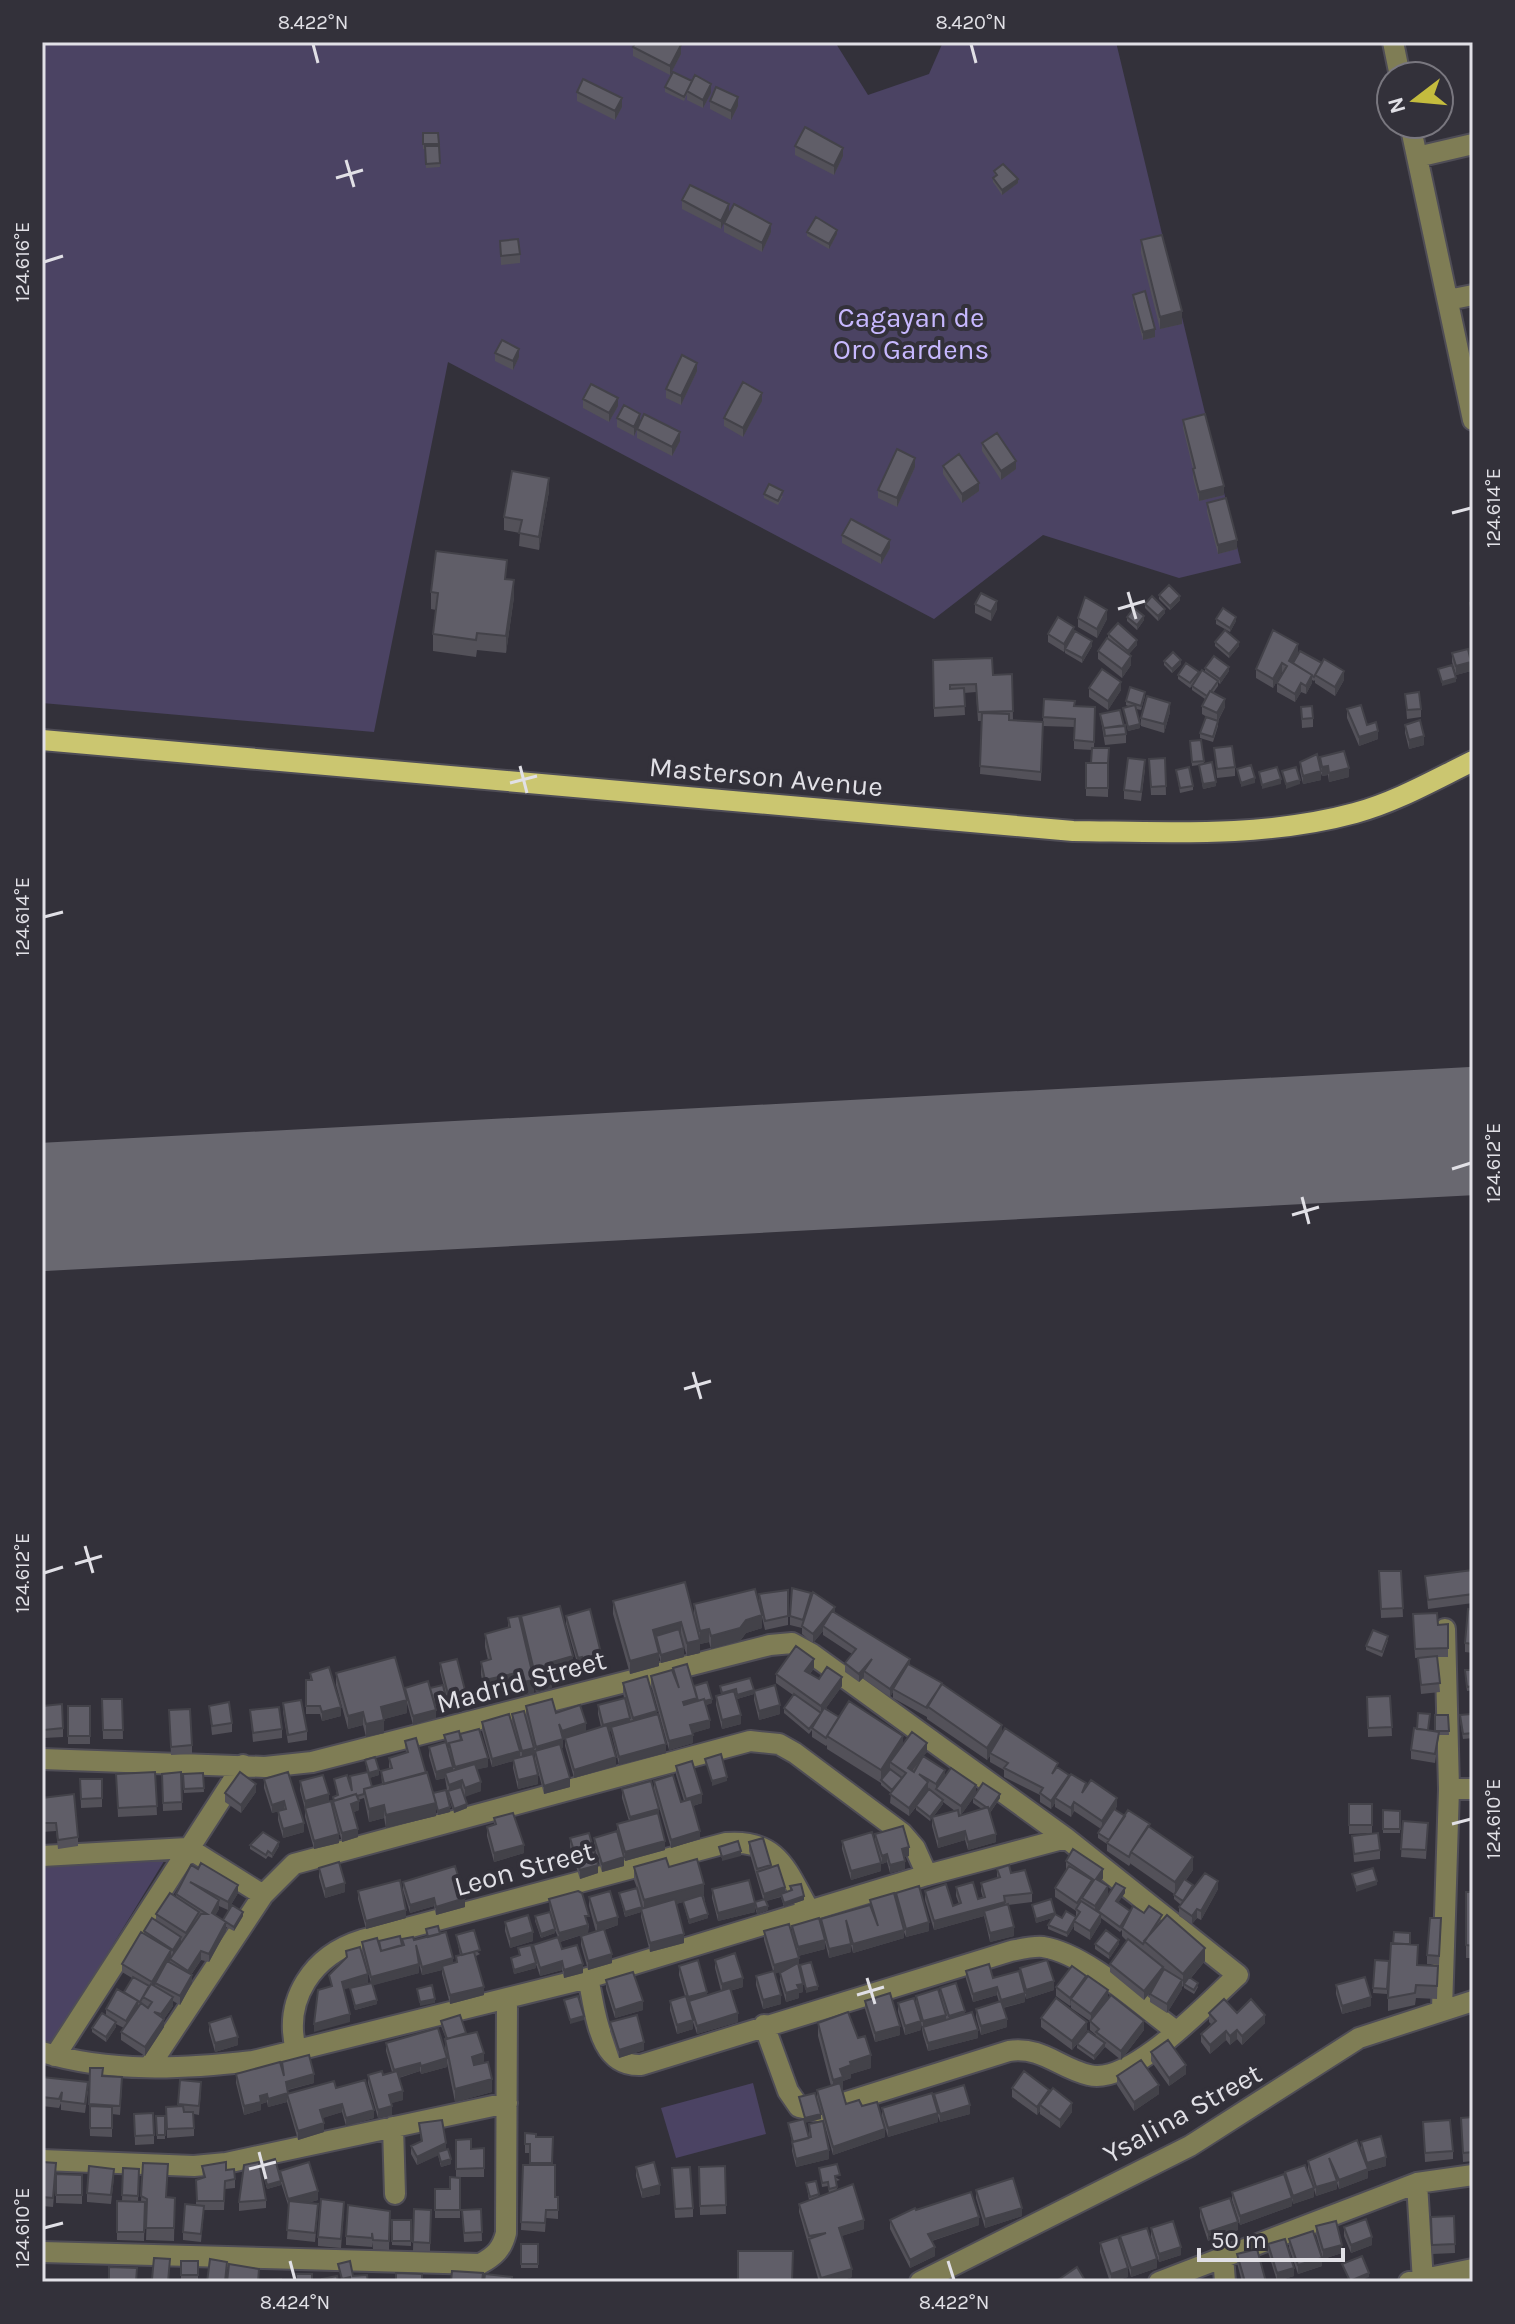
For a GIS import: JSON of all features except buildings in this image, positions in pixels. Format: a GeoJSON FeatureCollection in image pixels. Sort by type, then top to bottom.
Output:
{"type":"FeatureCollection","features":[{"type":"Feature","properties":{"kind":"main road","name":"Masterson Avenue"},"geometry":{"type":"LineString","coordinates":[[42,740],[999,825],[1160,832],[1251,831],[1309,824],[1401,797],[1473,761]]}},
{"type":"Feature","properties":{"kind":"street"},"geometry":{"type":"LineString","coordinates":[[1413,140],[1473,420]]}},
{"type":"Feature","properties":{"kind":"street"},"geometry":{"type":"LineString","coordinates":[[1417,157],[1473,144]]}},
{"type":"Feature","properties":{"kind":"street"},"geometry":{"type":"LineString","coordinates":[[1448,300],[1473,295]]}},
{"type":"Feature","properties":{"kind":"street"},"geometry":{"type":"LineString","coordinates":[[1442,2009],[1449,1789],[1445,1627]]}},
{"type":"Feature","properties":{"kind":"street","name":"Madrid Street"},"geometry":{"type":"LineString","coordinates":[[42,1759],[286,1765],[340,1757],[770,1645],[792,1643],[812,1654],[1066,1838],[1238,1975],[1176,2031]]}},
{"type":"Feature","properties":{"kind":"street"},"geometry":{"type":"LineString","coordinates":[[149,2067],[263,1895],[282,1872],[305,1860],[750,1741],[779,1744],[795,1753],[890,1824],[915,1848],[927,1875]]}},
{"type":"Feature","properties":{"kind":"street"},"geometry":{"type":"LineString","coordinates":[[243,1765],[48,2054],[110,2067],[149,2067],[227,2064],[296,2050],[588,1978],[927,1875],[1066,1838]]}},
{"type":"Feature","properties":{"kind":"street"},"geometry":{"type":"LineString","coordinates":[[1449,1789],[1473,1789]]}},
{"type":"Feature","properties":{"kind":"street","name":"Leon Street"},"geometry":{"type":"LineString","coordinates":[[296,2050],[290,2027],[301,1991],[326,1956],[342,1946],[362,1940],[726,1843],[747,1842],[774,1854],[788,1871],[809,1912]]}},
{"type":"Feature","properties":{"kind":"street"},"geometry":{"type":"LineString","coordinates":[[42,1856],[188,1848],[263,1895]]}},
{"type":"Feature","properties":{"kind":"street"},"geometry":{"type":"LineString","coordinates":[[588,1978],[605,2045],[613,2058],[628,2065],[641,2065],[764,2025],[1011,1951],[1041,1947],[1071,1956],[1176,2031],[1129,2067],[1110,2076],[1090,2076],[1039,2051],[1018,2049],[808,2112],[799,2107],[788,2091],[764,2025]]}},
{"type":"Feature","properties":{"kind":"street"},"geometry":{"type":"LineString","coordinates":[[42,2252],[480,2264],[494,2257],[503,2245],[506,2233],[507,1998]]}},
{"type":"Feature","properties":{"kind":"street","name":"Ysalina Street"},"geometry":{"type":"LineString","coordinates":[[920,2282],[1190,2146],[1359,2038],[1473,2001]]}},
{"type":"Feature","properties":{"kind":"street"},"geometry":{"type":"LineString","coordinates":[[42,2160],[194,2166],[507,2103]]}},
{"type":"Feature","properties":{"kind":"street"},"geometry":{"type":"LineString","coordinates":[[393,2127],[395,2194]]}},
{"type":"Feature","properties":{"kind":"street"},"geometry":{"type":"LineString","coordinates":[[1159,2282],[1417,2183],[1473,2175]]}},
{"type":"Feature","properties":{"kind":"street"},"geometry":{"type":"LineString","coordinates":[[1417,2183],[1418,2280],[1473,2269]]}},
{"type":"Feature","properties":{"kind":"street"},"geometry":{"type":"LineString","coordinates":[[1223,2256],[1225,2282]]}},
{"type":"Feature","properties":{"kind":"green space","name":"Cagayan de Oro Gardens"},"geometry":{"type":"Polygon","coordinates":[[[42,42],[835,42],[868,95],[929,74],[943,42],[1116,42],[1241,563],[1179,578],[1043,535],[934,619],[448,362],[374,732],[42,703],[42,42]]]}},
{"type":"Feature","properties":{"kind":"green space"},"geometry":{"type":"Polygon","coordinates":[[[166,1858],[52,2044],[42,2041],[42,1865],[166,1858]]]}},
{"type":"Feature","properties":{"kind":"green space"},"geometry":{"type":"Polygon","coordinates":[[[753,2083],[766,2134],[676,2158],[661,2108],[753,2083]]]}},
{"type":"Feature","properties":{"kind":"runway"},"geometry":{"type":"LineString","coordinates":[[42,1207],[1473,1131]]}}]}
